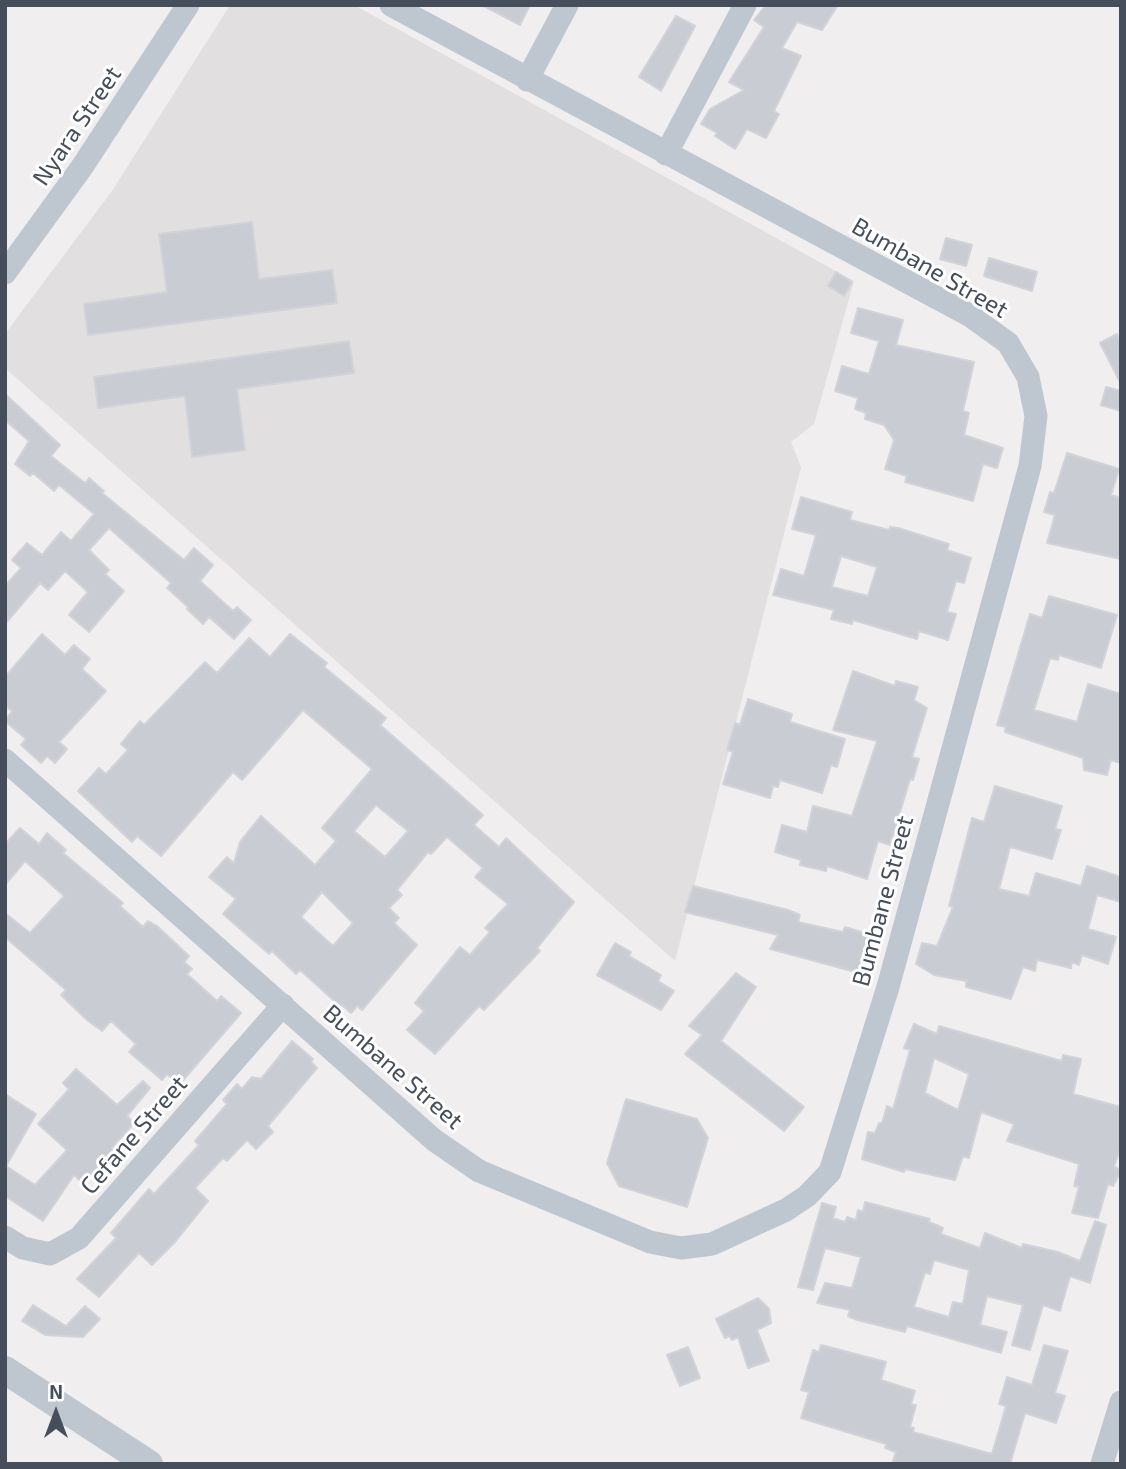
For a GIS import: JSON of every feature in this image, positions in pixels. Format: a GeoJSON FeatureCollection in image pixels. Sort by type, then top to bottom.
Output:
{"type":"FeatureCollection","features":[{"type":"Feature","properties":{"kind":"street","name":"Nyara Street"},"geometry":{"type":"LineString","coordinates":[[5,273],[82,167],[188,5]]}},
{"type":"Feature","properties":{"kind":"street","name":"Bumbane Street"},"geometry":{"type":"LineString","coordinates":[[10,772],[458,1158],[503,1181],[668,1247],[694,1248],[712,1244],[747,1229],[807,1196],[830,1171],[888,987],[1012,536],[1035,438],[1033,396],[1028,377],[1008,343],[969,314],[391,5]]}},
{"type":"Feature","properties":{"kind":"street"},"geometry":{"type":"LineString","coordinates":[[527,80],[567,5]]}},
{"type":"Feature","properties":{"kind":"street"},"geometry":{"type":"LineString","coordinates":[[666,154],[745,5]]}},
{"type":"Feature","properties":{"kind":"street","name":"Cefane Street"},"geometry":{"type":"LineString","coordinates":[[5,1237],[23,1248],[50,1254],[79,1238],[283,1005]]}},
{"type":"Feature","properties":{"kind":"street"},"geometry":{"type":"LineString","coordinates":[[5,1370],[149,1464]]}},
{"type":"Feature","properties":{"kind":"street"},"geometry":{"type":"LineString","coordinates":[[1102,1464],[1121,1402]]}},
{"type":"Feature","properties":{"kind":"shaded area"},"geometry":{"type":"Polygon","coordinates":[[[230,5],[354,5],[854,281],[814,424],[791,442],[801,467],[675,961],[5,368],[5,334],[112,191],[230,5]]]}},
{"type":"Feature","properties":{"kind":"building"},"geometry":{"type":"Polygon","coordinates":[[[482,5],[530,5],[520,25],[482,5]]]}},
{"type":"Feature","properties":{"kind":"building"},"geometry":{"type":"Polygon","coordinates":[[[766,5],[838,5],[822,30],[797,22],[782,48],[801,56],[774,111],[779,114],[766,138],[747,129],[735,149],[715,136],[717,133],[701,124],[710,109],[744,90],[729,82],[764,27],[754,20],[766,5]]]}},
{"type":"Feature","properties":{"kind":"building"},"geometry":{"type":"Polygon","coordinates":[[[676,16],[695,26],[661,91],[639,77],[676,16]]]}},
{"type":"Feature","properties":{"kind":"building"},"geometry":{"type":"Polygon","coordinates":[[[252,222],[259,279],[332,270],[337,303],[88,335],[84,304],[167,292],[159,234],[252,222]]]}},
{"type":"Feature","properties":{"kind":"building"},"geometry":{"type":"Polygon","coordinates":[[[946,238],[972,245],[966,266],[940,259],[946,238]]]}},
{"type":"Feature","properties":{"kind":"building"},"geometry":{"type":"Polygon","coordinates":[[[989,258],[1037,272],[1032,291],[984,276],[989,258]]]}},
{"type":"Feature","properties":{"kind":"building"},"geometry":{"type":"Polygon","coordinates":[[[836,272],[852,282],[844,296],[828,286],[836,272]]]}},
{"type":"Feature","properties":{"kind":"building"},"geometry":{"type":"Polygon","coordinates":[[[858,308],[903,320],[896,345],[974,362],[963,411],[969,413],[964,435],[1003,448],[997,468],[983,464],[973,501],[905,482],[907,476],[885,469],[894,440],[884,425],[865,419],[866,413],[855,409],[858,398],[835,391],[842,366],[869,374],[879,341],[851,333],[858,308]]]}},
{"type":"Feature","properties":{"kind":"building"},"geometry":{"type":"Polygon","coordinates":[[[1117,334],[1121,343],[1121,384],[1100,343],[1117,334]]]}},
{"type":"Feature","properties":{"kind":"building"},"geometry":{"type":"Polygon","coordinates":[[[349,341],[354,373],[237,389],[245,450],[192,457],[185,396],[98,408],[94,377],[349,341]]]}},
{"type":"Feature","properties":{"kind":"building"},"geometry":{"type":"Polygon","coordinates":[[[1106,387],[1121,391],[1121,411],[1101,405],[1106,387]]]}},
{"type":"Feature","properties":{"kind":"building"},"geometry":{"type":"Polygon","coordinates":[[[5,394],[60,445],[51,456],[85,483],[89,478],[104,491],[102,493],[184,560],[194,548],[213,565],[200,581],[233,611],[237,607],[251,620],[234,639],[209,617],[203,624],[167,588],[171,583],[109,528],[89,550],[109,570],[105,574],[124,591],[89,632],[69,615],[88,592],[65,571],[48,590],[40,583],[5,624],[5,586],[21,568],[12,560],[27,543],[42,555],[61,532],[71,541],[94,514],[59,485],[54,491],[33,473],[30,476],[15,464],[29,441],[5,420],[5,394]]]}},
{"type":"Feature","properties":{"kind":"building"},"geometry":{"type":"Polygon","coordinates":[[[1067,453],[1119,469],[1111,495],[1121,498],[1121,559],[1047,543],[1055,515],[1044,512],[1050,492],[1054,493],[1067,453]]]}},
{"type":"Feature","properties":{"kind":"building"},"geometry":{"type":"Polygon","coordinates":[[[801,497],[852,512],[850,520],[889,530],[890,527],[898,528],[949,544],[947,550],[971,558],[964,583],[956,581],[947,612],[956,614],[948,640],[919,631],[917,639],[853,620],[852,624],[831,619],[834,610],[773,595],[781,569],[804,576],[816,535],[792,529],[801,497]],[[841,556],[832,587],[868,596],[877,567],[841,556]]]}},
{"type":"Feature","properties":{"kind":"building"},"geometry":{"type":"Polygon","coordinates":[[[1049,596],[1117,615],[1101,668],[1059,655],[1058,660],[1050,658],[1034,710],[1077,722],[1088,684],[1121,694],[1121,763],[1111,760],[1107,775],[1084,770],[1083,758],[1005,732],[1006,727],[997,725],[1030,614],[1042,618],[1049,596]]]}},
{"type":"Feature","properties":{"kind":"building"},"geometry":{"type":"Polygon","coordinates":[[[42,634],[65,655],[74,645],[90,659],[82,669],[106,691],[59,742],[67,749],[55,763],[47,756],[41,763],[21,745],[26,739],[5,721],[12,711],[5,705],[5,677],[42,634]]]}},
{"type":"Feature","properties":{"kind":"building"},"geometry":{"type":"Polygon","coordinates":[[[290,634],[327,663],[324,667],[386,718],[380,725],[483,815],[474,825],[499,847],[506,838],[574,902],[537,948],[540,951],[484,1010],[479,1006],[435,1054],[407,1030],[424,1011],[415,1003],[460,947],[470,955],[490,932],[485,928],[508,904],[475,877],[483,868],[447,837],[431,854],[428,852],[397,890],[402,895],[389,908],[399,918],[394,923],[417,945],[362,1010],[357,1006],[351,1013],[342,1005],[341,1007],[300,970],[296,974],[272,951],[269,954],[223,914],[236,899],[209,877],[227,857],[234,863],[240,842],[261,816],[315,865],[336,841],[322,828],[372,769],[303,710],[242,780],[233,772],[161,856],[137,836],[132,842],[78,791],[99,768],[106,774],[128,750],[121,744],[140,721],[144,725],[205,662],[217,673],[249,638],[270,657],[290,634]],[[376,805],[354,831],[385,857],[408,831],[376,805]],[[322,892],[301,917],[333,946],[353,923],[322,892]]]}},
{"type":"Feature","properties":{"kind":"building"},"geometry":{"type":"Polygon","coordinates":[[[853,671],[895,686],[896,681],[918,687],[914,700],[927,708],[912,757],[919,759],[913,780],[910,779],[890,845],[878,841],[867,879],[827,866],[826,871],[800,865],[801,860],[775,852],[782,825],[807,832],[813,806],[852,816],[877,741],[833,730],[853,671]]]}},
{"type":"Feature","properties":{"kind":"building"},"geometry":{"type":"Polygon","coordinates":[[[748,699],[792,714],[790,722],[845,739],[837,767],[831,765],[822,793],[780,780],[778,787],[773,786],[770,798],[723,784],[733,752],[727,750],[735,723],[740,725],[748,699]]]}},
{"type":"Feature","properties":{"kind":"building"},"geometry":{"type":"Polygon","coordinates":[[[995,786],[1062,806],[1055,829],[1061,830],[1052,859],[1010,847],[999,889],[1029,896],[1036,873],[1081,886],[1087,866],[1121,877],[1121,902],[1097,895],[1088,929],[1116,937],[1108,964],[1082,955],[1079,965],[1072,962],[1071,968],[1037,960],[1035,971],[1023,967],[1011,999],[966,987],[966,981],[934,975],[916,964],[922,943],[937,946],[953,907],[949,906],[972,818],[984,822],[995,786]]]}},
{"type":"Feature","properties":{"kind":"building"},"geometry":{"type":"Polygon","coordinates":[[[20,828],[39,844],[47,833],[66,850],[63,853],[123,903],[120,906],[143,927],[148,921],[157,926],[189,956],[184,962],[192,969],[187,974],[217,1001],[221,996],[241,1013],[179,1085],[167,1074],[162,1080],[129,1052],[136,1044],[111,1021],[102,1031],[87,1020],[61,995],[66,990],[5,937],[5,913],[30,933],[64,896],[25,861],[5,885],[5,844],[20,828]]]}},
{"type":"Feature","properties":{"kind":"building"},"geometry":{"type":"Polygon","coordinates":[[[693,886],[788,910],[800,915],[798,922],[843,932],[845,927],[875,936],[863,974],[770,949],[778,935],[685,912],[693,886]]]}},
{"type":"Feature","properties":{"kind":"building"},"geometry":{"type":"Polygon","coordinates":[[[615,943],[631,952],[629,956],[661,975],[658,981],[674,991],[661,1010],[597,975],[615,943]]]}},
{"type":"Feature","properties":{"kind":"building"},"geometry":{"type":"Polygon","coordinates":[[[736,973],[756,987],[721,1041],[804,1107],[784,1131],[685,1054],[702,1035],[689,1026],[736,973]]]}},
{"type":"Feature","properties":{"kind":"building"},"geometry":{"type":"Polygon","coordinates":[[[914,1024],[937,1034],[939,1026],[1062,1061],[1063,1055],[1081,1059],[1073,1094],[1121,1107],[1121,1147],[1114,1166],[1121,1171],[1113,1186],[1108,1184],[1098,1218],[1072,1213],[1079,1187],[1074,1186],[1079,1164],[1007,1141],[1014,1124],[981,1112],[969,1158],[963,1156],[955,1180],[905,1169],[904,1172],[862,1159],[868,1132],[875,1133],[879,1123],[882,1123],[887,1106],[893,1109],[910,1050],[904,1048],[914,1024]],[[934,1058],[925,1093],[958,1110],[969,1074],[934,1058]]]}},
{"type":"Feature","properties":{"kind":"building"},"geometry":{"type":"Polygon","coordinates":[[[292,1041],[313,1059],[311,1062],[317,1068],[268,1126],[273,1132],[256,1149],[247,1140],[227,1161],[223,1158],[195,1188],[208,1201],[176,1241],[152,1265],[139,1253],[99,1297],[77,1279],[116,1238],[111,1233],[149,1189],[154,1194],[199,1145],[195,1141],[227,1104],[223,1100],[237,1084],[242,1089],[252,1077],[261,1079],[292,1041]]]}},
{"type":"Feature","properties":{"kind":"building"},"geometry":{"type":"Polygon","coordinates":[[[76,1069],[117,1105],[143,1081],[150,1088],[127,1116],[134,1123],[112,1148],[115,1151],[84,1184],[74,1175],[43,1221],[5,1196],[5,1094],[36,1114],[6,1166],[35,1185],[67,1150],[38,1124],[69,1089],[63,1083],[76,1069]]]}},
{"type":"Feature","properties":{"kind":"building"},"geometry":{"type":"Polygon","coordinates":[[[626,1099],[697,1119],[708,1138],[687,1207],[619,1186],[607,1163],[626,1099]]]}},
{"type":"Feature","properties":{"kind":"building"},"geometry":{"type":"Polygon","coordinates":[[[865,1202],[930,1219],[929,1222],[943,1228],[941,1234],[980,1248],[985,1233],[1022,1248],[1023,1244],[1058,1252],[1080,1261],[1095,1221],[1106,1225],[1090,1283],[1070,1276],[1060,1311],[1043,1305],[1030,1350],[1012,1345],[1023,1305],[987,1296],[980,1325],[1007,1332],[1001,1353],[907,1326],[905,1332],[857,1320],[848,1316],[850,1310],[817,1303],[825,1283],[852,1288],[861,1257],[825,1248],[813,1290],[798,1287],[822,1203],[836,1207],[833,1218],[845,1222],[847,1217],[856,1220],[858,1210],[863,1212],[865,1202]],[[934,1260],[930,1274],[925,1272],[914,1307],[949,1317],[953,1302],[963,1304],[969,1270],[934,1260]]]}},
{"type":"Feature","properties":{"kind":"building"},"geometry":{"type":"Polygon","coordinates":[[[758,1298],[769,1309],[771,1323],[757,1330],[769,1361],[748,1368],[738,1337],[732,1340],[729,1336],[725,1338],[716,1319],[758,1298]]]}},
{"type":"Feature","properties":{"kind":"building"},"geometry":{"type":"Polygon","coordinates":[[[33,1305],[66,1326],[85,1306],[100,1319],[83,1337],[45,1335],[22,1321],[33,1305]]]}},
{"type":"Feature","properties":{"kind":"building"},"geometry":{"type":"Polygon","coordinates":[[[821,1345],[886,1362],[881,1380],[915,1391],[911,1404],[916,1405],[910,1427],[914,1428],[913,1432],[992,1454],[1006,1406],[999,1404],[1007,1377],[1032,1385],[1044,1345],[1068,1351],[1055,1393],[1065,1396],[1056,1423],[1025,1413],[1010,1464],[892,1464],[896,1452],[885,1448],[886,1444],[801,1418],[809,1392],[801,1390],[813,1350],[819,1352],[821,1345]]]}},
{"type":"Feature","properties":{"kind":"building"},"geometry":{"type":"Polygon","coordinates":[[[688,1347],[700,1378],[680,1386],[667,1355],[688,1347]]]}}]}
